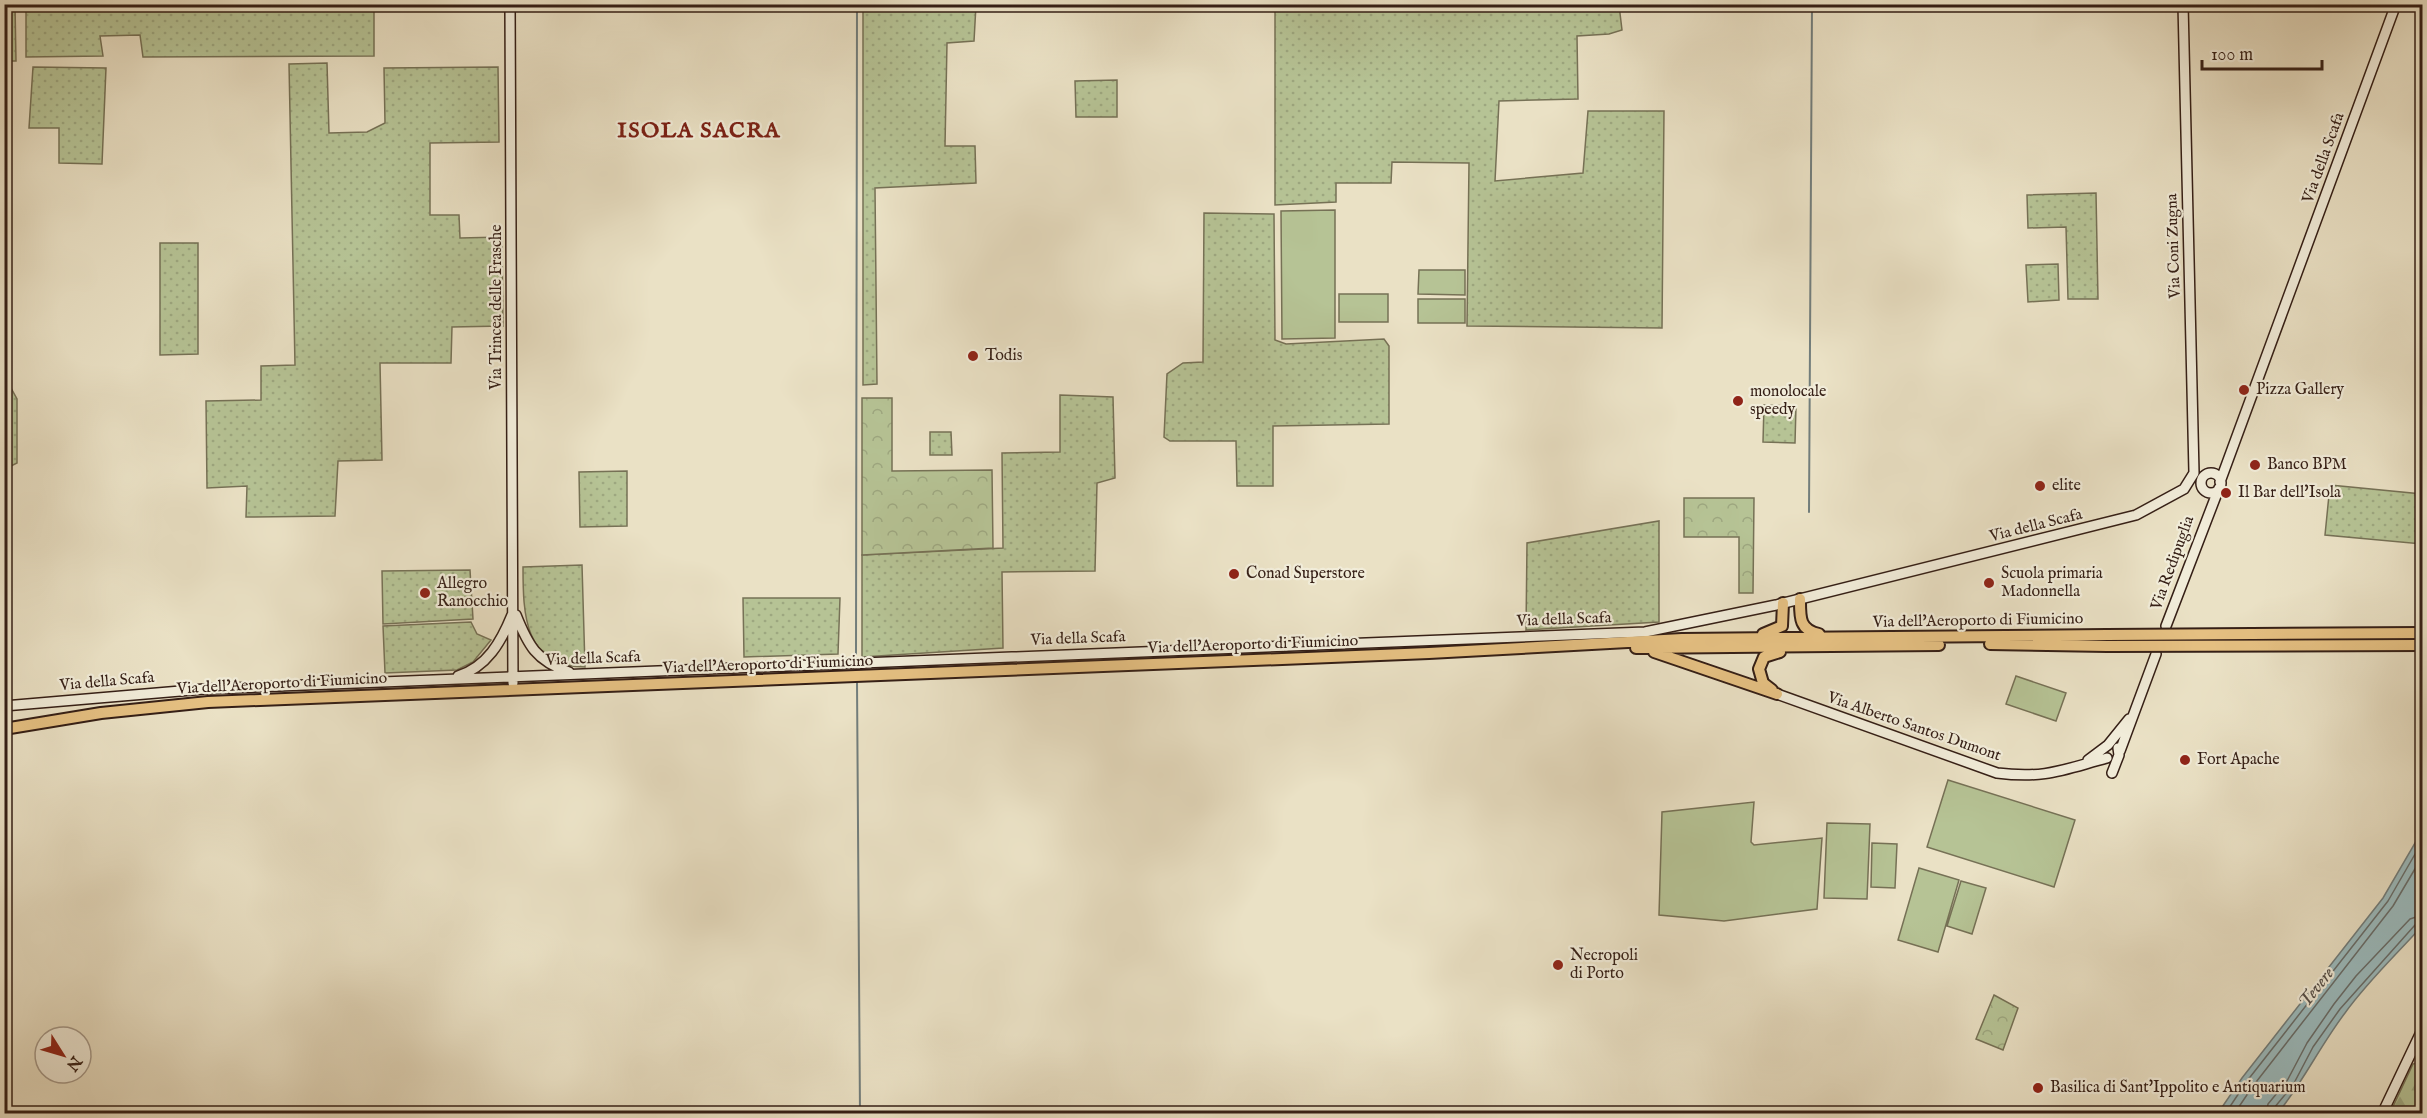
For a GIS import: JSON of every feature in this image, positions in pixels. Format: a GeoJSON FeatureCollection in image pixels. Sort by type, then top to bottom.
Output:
{"type":"FeatureCollection","features":[{"type":"Feature","properties":{"kind":"main road"},"geometry":{"type":"LineString","coordinates":[[1800,599],[1800,620],[1803,627],[1813,632],[1844,637]]}},
{"type":"Feature","properties":{"kind":"main road"},"geometry":{"type":"LineString","coordinates":[[1740,638],[1772,633],[1782,626],[1783,603]]}},
{"type":"Feature","properties":{"kind":"main road","name":"Via dell'Aeroporto di Fiumicino"},"geometry":{"type":"LineString","coordinates":[[4,729],[173,704],[1534,649],[1988,644],[2422,633]]}},
{"type":"Feature","properties":{"kind":"main road","name":"Via dell'Aeroporto di Fiumicino"},"geometry":{"type":"LineString","coordinates":[[1534,649],[1672,639],[1844,637],[2422,645]]}},
{"type":"Feature","properties":{"kind":"main road"},"geometry":{"type":"LineString","coordinates":[[1777,694],[1763,683],[1758,672],[1761,662],[1769,654],[1803,647]]}},
{"type":"Feature","properties":{"kind":"main road"},"geometry":{"type":"LineString","coordinates":[[1634,648],[1666,655],[1777,694]]}},
{"type":"Feature","properties":{"kind":"street","name":"Via Trincea delle Frasche"},"geometry":{"type":"LineString","coordinates":[[510,4],[513,690]]}},
{"type":"Feature","properties":{"kind":"street","name":"Via Coni Zugna"},"geometry":{"type":"LineString","coordinates":[[2183,4],[2194,469],[2188,485]]}},
{"type":"Feature","properties":{"kind":"street","name":"Via della Scafa"},"geometry":{"type":"LineString","coordinates":[[2209,511],[2396,4]]}},
{"type":"Feature","properties":{"kind":"street"},"geometry":{"type":"LineString","coordinates":[[2209,511],[2202,479],[2230,456]]}},
{"type":"Feature","properties":{"kind":"street"},"geometry":{"type":"LineString","coordinates":[[2188,485],[2212,493],[2220,485],[2216,475],[2194,469]]}},
{"type":"Feature","properties":{"kind":"street","name":"Via della Scafa"},"geometry":{"type":"LineString","coordinates":[[4,706],[193,690],[1645,632],[1800,599],[2136,515],[2174,496],[2188,485]]}},
{"type":"Feature","properties":{"kind":"street","name":"Via Redipuglia"},"geometry":{"type":"LineString","coordinates":[[2166,626],[2209,511]]}},
{"type":"Feature","properties":{"kind":"street","name":"Via Trincea delle Frasche"},"geometry":{"type":"LineString","coordinates":[[514,610],[530,644],[544,662],[576,674]]}},
{"type":"Feature","properties":{"kind":"street","name":"Via Trincea delle Frasche"},"geometry":{"type":"LineString","coordinates":[[449,679],[467,674],[489,657],[506,629],[514,610]]}},
{"type":"Feature","properties":{"kind":"street"},"geometry":{"type":"LineString","coordinates":[[2134,713],[2104,752],[2112,773],[2156,654]]}},
{"type":"Feature","properties":{"kind":"street","name":"Via Alberto Santos Dumont"},"geometry":{"type":"LineString","coordinates":[[1777,694],[1997,773],[2028,777],[2062,772],[2119,754]]}},
{"type":"Feature","properties":{"kind":"street"},"geometry":{"type":"LineString","coordinates":[[2078,766],[2107,746],[2115,745],[2119,754]]}},
{"type":"Feature","properties":{"kind":"street"},"geometry":{"type":"LineString","coordinates":[[2382,1113],[2422,1030]]}},
{"type":"Feature","properties":{"kind":"green space"},"geometry":{"type":"Polygon","coordinates":[[[5,4],[15,5],[16,61],[5,61],[5,4]]]}},
{"type":"Feature","properties":{"kind":"green space"},"geometry":{"type":"Polygon","coordinates":[[[26,5],[374,5],[374,56],[143,57],[140,35],[100,36],[103,56],[26,57],[26,5]]]}},
{"type":"Feature","properties":{"kind":"green space"},"geometry":{"type":"Polygon","coordinates":[[[863,5],[976,5],[974,41],[947,43],[945,146],[975,146],[976,183],[875,188],[877,384],[863,385],[863,5]]]}},
{"type":"Feature","properties":{"kind":"green space"},"geometry":{"type":"Polygon","coordinates":[[[1275,5],[1619,5],[1622,30],[1609,34],[1577,36],[1578,99],[1499,101],[1495,181],[1583,173],[1588,111],[1664,111],[1662,328],[1467,326],[1469,163],[1392,162],[1391,183],[1336,183],[1336,202],[1275,205],[1275,5]]]}},
{"type":"Feature","properties":{"kind":"green space"},"geometry":{"type":"Polygon","coordinates":[[[327,63],[329,133],[367,132],[385,123],[384,68],[498,67],[499,142],[430,143],[430,215],[459,215],[460,238],[502,237],[503,326],[452,327],[451,363],[380,363],[382,460],[338,461],[335,516],[246,517],[247,486],[207,488],[206,401],[261,400],[261,366],[295,365],[289,64],[327,63]]]}},
{"type":"Feature","properties":{"kind":"green space"},"geometry":{"type":"Polygon","coordinates":[[[33,67],[106,68],[102,164],[59,163],[59,128],[29,128],[33,67]]]}},
{"type":"Feature","properties":{"kind":"green space"},"geometry":{"type":"Polygon","coordinates":[[[1117,80],[1117,117],[1076,117],[1075,81],[1117,80]]]}},
{"type":"Feature","properties":{"kind":"green space"},"geometry":{"type":"Polygon","coordinates":[[[2096,193],[2098,299],[2068,299],[2066,227],[2028,228],[2027,195],[2096,193]]]}},
{"type":"Feature","properties":{"kind":"green space"},"geometry":{"type":"Polygon","coordinates":[[[1335,210],[1335,338],[1282,339],[1281,211],[1335,210]]]}},
{"type":"Feature","properties":{"kind":"green space"},"geometry":{"type":"Polygon","coordinates":[[[1204,213],[1274,214],[1275,340],[1286,344],[1384,339],[1389,346],[1389,424],[1273,426],[1273,486],[1237,486],[1236,441],[1170,441],[1164,437],[1167,374],[1183,363],[1203,362],[1204,213]]]}},
{"type":"Feature","properties":{"kind":"green space"},"geometry":{"type":"Polygon","coordinates":[[[160,243],[198,243],[198,354],[160,355],[160,243]]]}},
{"type":"Feature","properties":{"kind":"green space"},"geometry":{"type":"Polygon","coordinates":[[[2058,264],[2059,300],[2028,302],[2026,265],[2058,264]]]}},
{"type":"Feature","properties":{"kind":"green space"},"geometry":{"type":"Polygon","coordinates":[[[1419,270],[1465,270],[1465,295],[1418,294],[1419,270]]]}},
{"type":"Feature","properties":{"kind":"green space"},"geometry":{"type":"Polygon","coordinates":[[[1339,294],[1388,294],[1388,322],[1339,322],[1339,294]]]}},
{"type":"Feature","properties":{"kind":"green space"},"geometry":{"type":"Polygon","coordinates":[[[1418,299],[1465,299],[1465,323],[1418,323],[1418,299]]]}},
{"type":"Feature","properties":{"kind":"green space"},"geometry":{"type":"Polygon","coordinates":[[[5,388],[11,388],[17,399],[17,463],[5,469],[5,388]]]}},
{"type":"Feature","properties":{"kind":"green space"},"geometry":{"type":"Polygon","coordinates":[[[1060,395],[1113,397],[1115,478],[1097,483],[1095,571],[1002,572],[1003,648],[862,657],[862,555],[1003,548],[1002,453],[1060,452],[1060,395]]]}},
{"type":"Feature","properties":{"kind":"green space"},"geometry":{"type":"Polygon","coordinates":[[[862,398],[892,398],[892,471],[992,470],[993,548],[862,555],[862,398]]]}},
{"type":"Feature","properties":{"kind":"green space"},"geometry":{"type":"Polygon","coordinates":[[[1764,405],[1796,406],[1795,443],[1763,442],[1764,405]]]}},
{"type":"Feature","properties":{"kind":"green space"},"geometry":{"type":"Polygon","coordinates":[[[930,432],[951,432],[952,455],[930,455],[930,432]]]}},
{"type":"Feature","properties":{"kind":"green space"},"geometry":{"type":"Polygon","coordinates":[[[627,471],[627,526],[580,527],[579,472],[627,471]]]}},
{"type":"Feature","properties":{"kind":"green space"},"geometry":{"type":"Polygon","coordinates":[[[2330,485],[2422,494],[2422,544],[2325,535],[2330,485]]]}},
{"type":"Feature","properties":{"kind":"green space"},"geometry":{"type":"Polygon","coordinates":[[[1684,498],[1754,498],[1753,593],[1739,593],[1739,537],[1684,537],[1684,498]]]}},
{"type":"Feature","properties":{"kind":"green space"},"geometry":{"type":"Polygon","coordinates":[[[1659,521],[1659,622],[1526,630],[1527,543],[1659,521]]]}},
{"type":"Feature","properties":{"kind":"green space"},"geometry":{"type":"Polygon","coordinates":[[[582,565],[585,667],[565,665],[550,658],[539,648],[531,635],[523,585],[523,567],[582,565]]]}},
{"type":"Feature","properties":{"kind":"green space"},"geometry":{"type":"Polygon","coordinates":[[[470,570],[473,619],[383,624],[382,571],[470,570]]]}},
{"type":"Feature","properties":{"kind":"green space"},"geometry":{"type":"Polygon","coordinates":[[[743,598],[840,598],[838,654],[744,657],[743,598]]]}},
{"type":"Feature","properties":{"kind":"green space"},"geometry":{"type":"Polygon","coordinates":[[[471,622],[477,634],[491,640],[473,662],[457,670],[385,673],[383,626],[471,622]]]}},
{"type":"Feature","properties":{"kind":"green space"},"geometry":{"type":"Polygon","coordinates":[[[2016,676],[2066,693],[2056,721],[2006,704],[2016,676]]]}},
{"type":"Feature","properties":{"kind":"green space"},"geometry":{"type":"Polygon","coordinates":[[[1948,780],[2075,820],[2054,887],[1927,847],[1948,780]]]}},
{"type":"Feature","properties":{"kind":"green space"},"geometry":{"type":"Polygon","coordinates":[[[1754,802],[1751,842],[1754,845],[1822,838],[1817,909],[1724,921],[1659,915],[1662,812],[1754,802]]]}},
{"type":"Feature","properties":{"kind":"green space"},"geometry":{"type":"Polygon","coordinates":[[[1827,823],[1870,824],[1867,899],[1824,898],[1827,823]]]}},
{"type":"Feature","properties":{"kind":"green space"},"geometry":{"type":"Polygon","coordinates":[[[1872,843],[1897,844],[1895,888],[1871,887],[1872,843]]]}},
{"type":"Feature","properties":{"kind":"green space"},"geometry":{"type":"Polygon","coordinates":[[[1919,868],[1959,880],[1938,952],[1898,940],[1919,868]]]}},
{"type":"Feature","properties":{"kind":"green space"},"geometry":{"type":"Polygon","coordinates":[[[1961,881],[1986,888],[1972,934],[1947,926],[1961,881]]]}},
{"type":"Feature","properties":{"kind":"green space"},"geometry":{"type":"Polygon","coordinates":[[[1994,995],[2018,1008],[2003,1050],[1976,1039],[1994,995]]]}},
{"type":"Feature","properties":{"kind":"green space"},"geometry":{"type":"Polygon","coordinates":[[[2422,1061],[2422,1113],[2390,1113],[2413,1064],[2422,1061]]]}},
{"type":"Feature","properties":{"kind":"water","name":"Tevere"},"geometry":{"type":"Polygon","coordinates":[[[2422,831],[2422,926],[2354,1001],[2278,1113],[2218,1113],[2242,1078],[2383,898],[2422,831]]]}},
{"type":"Feature","properties":{"kind":"waterway"},"geometry":{"type":"LineString","coordinates":[[856,654],[857,4]]}},
{"type":"Feature","properties":{"kind":"waterway"},"geometry":{"type":"LineString","coordinates":[[1809,512],[1812,4]]}},
{"type":"Feature","properties":{"kind":"waterway"},"geometry":{"type":"LineString","coordinates":[[857,682],[860,1114]]}},
{"type":"Feature","properties":{"kind":"place","name":"Todis"},"geometry":{"type":"Point","coordinates":[973,356]}},
{"type":"Feature","properties":{"kind":"place","name":"Pizza Gallery"},"geometry":{"type":"Point","coordinates":[2244,390]}},
{"type":"Feature","properties":{"kind":"place","name":"monolocale speedy"},"geometry":{"type":"Point","coordinates":[1738,401]}},
{"type":"Feature","properties":{"kind":"place","name":"Banco BPM"},"geometry":{"type":"Point","coordinates":[2255,465]}},
{"type":"Feature","properties":{"kind":"place","name":"elite"},"geometry":{"type":"Point","coordinates":[2040,486]}},
{"type":"Feature","properties":{"kind":"place","name":"Il Bar dell'Isola"},"geometry":{"type":"Point","coordinates":[2226,493]}},
{"type":"Feature","properties":{"kind":"place","name":"Conad Superstore"},"geometry":{"type":"Point","coordinates":[1234,574]}},
{"type":"Feature","properties":{"kind":"place","name":"Scuola primaria Madonnella"},"geometry":{"type":"Point","coordinates":[1989,583]}},
{"type":"Feature","properties":{"kind":"place","name":"Allegro Ranocchio"},"geometry":{"type":"Point","coordinates":[425,593]}},
{"type":"Feature","properties":{"kind":"place","name":"Fort Apache"},"geometry":{"type":"Point","coordinates":[2185,760]}},
{"type":"Feature","properties":{"kind":"place","name":"Necropoli di Porto"},"geometry":{"type":"Point","coordinates":[1558,965]}},
{"type":"Feature","properties":{"kind":"place","name":"Basilica di Sant'Ippolito e Antiquarium"},"geometry":{"type":"Point","coordinates":[2038,1088]}},
{"type":"Feature","properties":{"kind":"district","name":"ISOLA SACRA"},"geometry":{"type":"Point","coordinates":[699,131]}}]}
